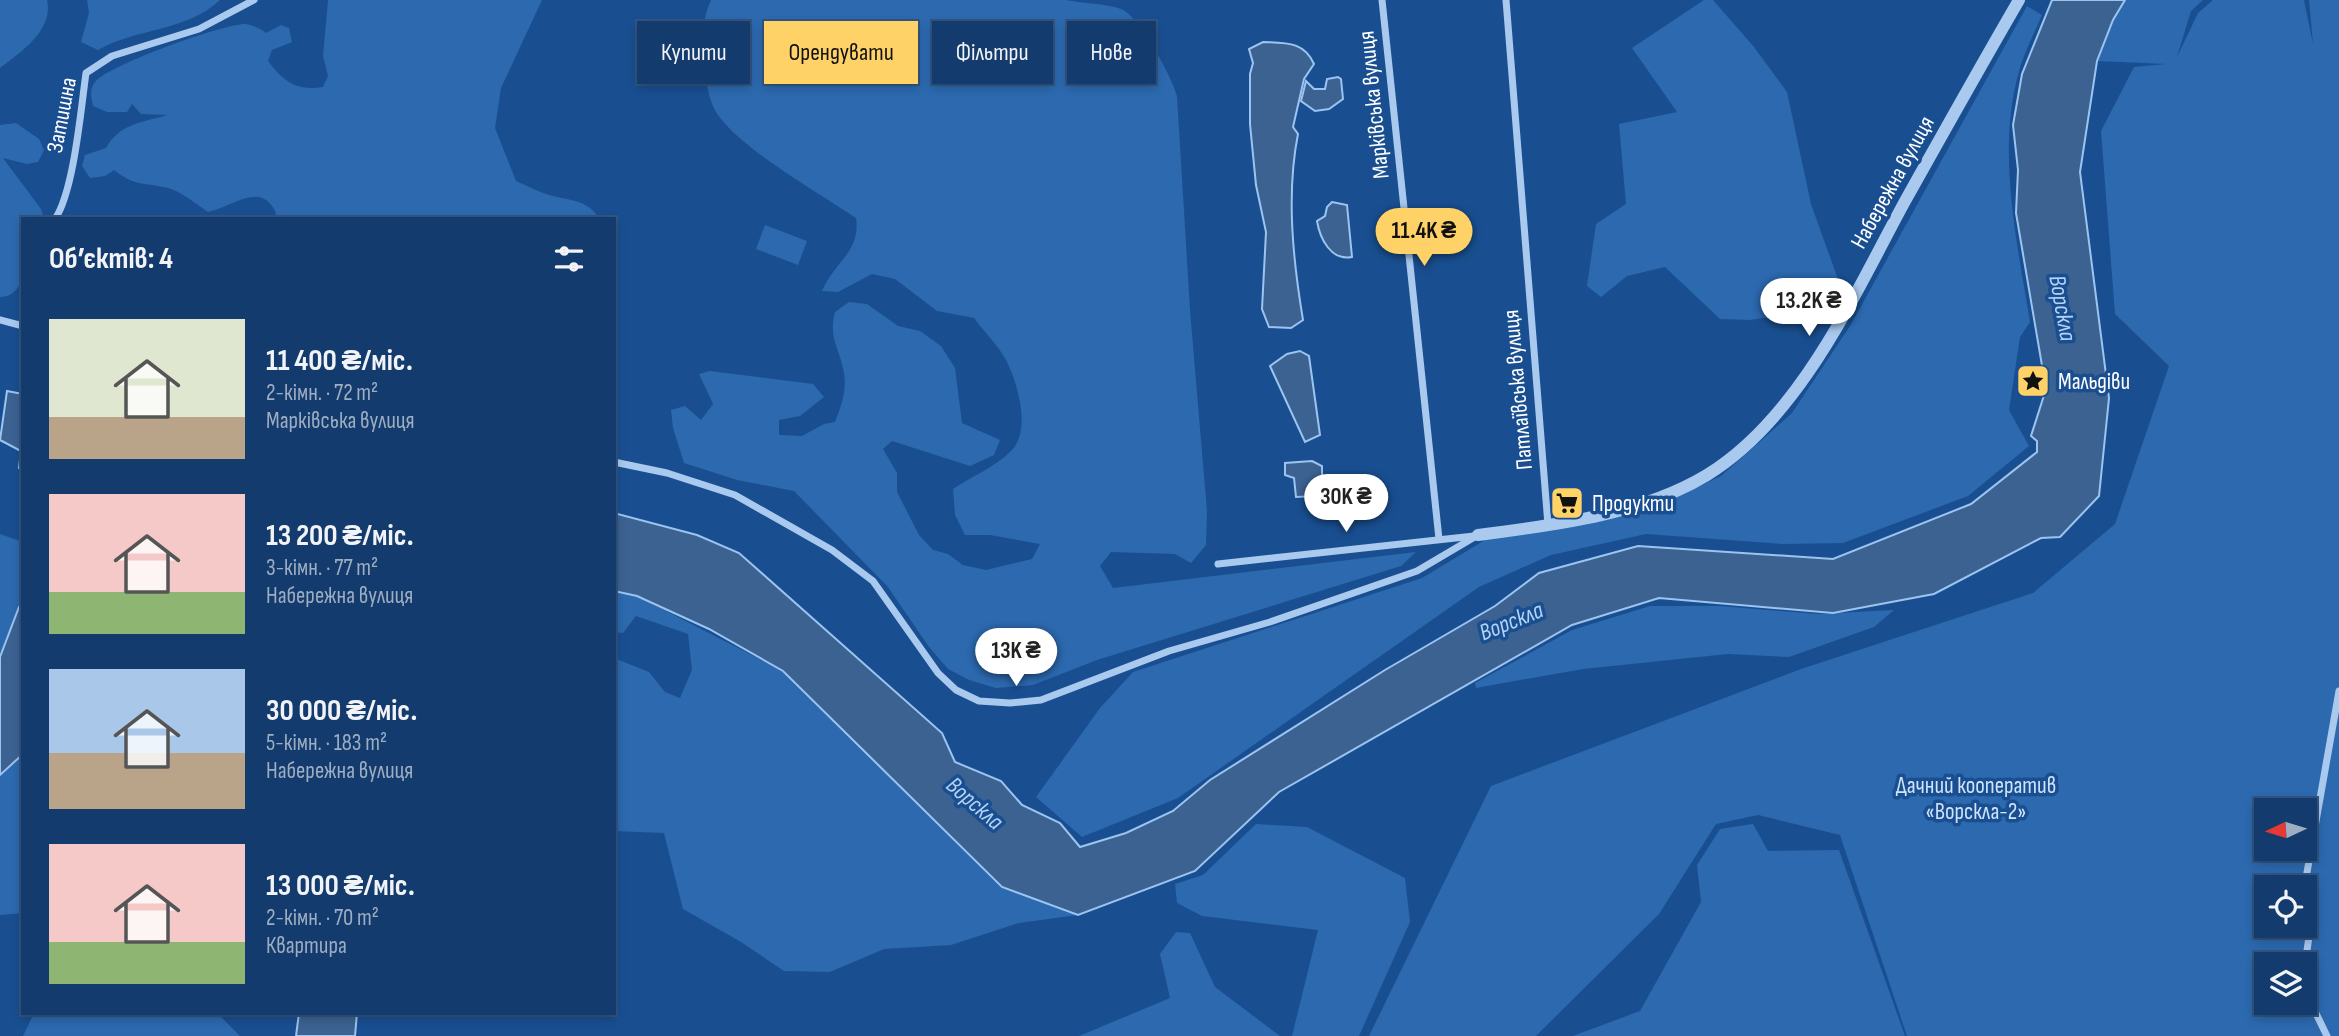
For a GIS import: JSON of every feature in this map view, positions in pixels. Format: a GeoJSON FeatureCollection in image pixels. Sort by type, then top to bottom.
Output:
{"type":"FeatureCollection","features":[{"type":"Feature","properties":{"kind":"street","name":"Затишна"},"geometry":{"type":"LineString","coordinates":[[56,217],[67,186],[81,122],[86,73],[112,56],[199,29],[254,0]]}},
{"type":"Feature","properties":{"kind":"street","name":"Марківська вулиця"},"geometry":{"type":"LineString","coordinates":[[1381,0],[1439,539]]}},
{"type":"Feature","properties":{"kind":"street","name":"Патлаївська вулиця"},"geometry":{"type":"LineString","coordinates":[[1506,0],[1548,526]]}},
{"type":"Feature","properties":{"kind":"street","name":"Набережна вулиця"},"geometry":{"type":"LineString","coordinates":[[1218,564],[1548,526],[1639,503],[1686,486],[1709,474],[1762,430],[1784,405],[1836,327],[2019,0]]}},
{"type":"Feature","properties":{"kind":"street"},"geometry":{"type":"LineString","coordinates":[[0,320],[21,325]]}},
{"type":"Feature","properties":{"kind":"street"},"geometry":{"type":"LineString","coordinates":[[616,462],[667,473],[735,495],[832,550],[873,581],[938,673],[956,690],[979,701],[1010,703],[1041,700],[1169,651],[1270,622],[1416,571],[1478,535]]}},
{"type":"Feature","properties":{"kind":"street"},"geometry":{"type":"LineString","coordinates":[[2327,1036],[2308,997],[2305,965],[2311,922],[2306,878],[2339,691]]}},
{"type":"Feature","properties":{"kind":"green space"},"geometry":{"type":"Polygon","coordinates":[[[0,0],[47,0],[48,11],[46,21],[34,39],[0,68],[0,0]]]}},
{"type":"Feature","properties":{"kind":"green space"},"geometry":{"type":"Polygon","coordinates":[[[87,0],[220,0],[192,18],[128,37],[98,50],[81,42],[89,13],[87,0]]]}},
{"type":"Feature","properties":{"kind":"green space"},"geometry":{"type":"Polygon","coordinates":[[[328,0],[542,0],[501,88],[495,128],[516,181],[543,193],[585,205],[598,217],[275,217],[276,213],[270,203],[263,198],[254,197],[208,212],[184,195],[168,188],[134,182],[114,170],[105,176],[90,178],[82,166],[85,155],[106,148],[111,140],[125,129],[168,115],[141,114],[132,104],[127,112],[107,112],[93,106],[92,87],[96,81],[122,65],[216,30],[246,24],[266,33],[281,25],[289,28],[292,42],[272,50],[268,61],[285,80],[298,86],[323,87],[328,76],[323,56],[328,0]]]}},
{"type":"Feature","properties":{"kind":"green space"},"geometry":{"type":"Polygon","coordinates":[[[711,0],[1066,0],[1115,7],[1128,14],[1135,21],[1067,21],[1067,84],[1156,84],[1156,52],[1177,96],[1190,310],[1207,511],[1206,545],[1191,563],[1175,554],[1111,552],[1100,566],[1113,588],[1416,552],[1401,566],[1097,660],[1033,685],[996,688],[969,680],[948,669],[929,647],[888,587],[794,491],[737,480],[684,463],[673,428],[671,410],[685,406],[701,420],[713,404],[699,374],[710,371],[813,384],[824,397],[800,416],[779,420],[779,435],[802,436],[824,424],[835,422],[843,398],[845,380],[834,337],[835,312],[849,302],[867,304],[898,326],[920,331],[941,346],[955,368],[962,423],[1000,440],[994,455],[970,466],[892,441],[883,449],[897,473],[897,492],[919,535],[933,550],[948,554],[963,565],[986,570],[1032,559],[1040,544],[990,535],[965,535],[955,515],[953,489],[999,461],[1018,441],[1021,431],[1021,407],[1015,382],[1004,356],[974,318],[937,311],[895,279],[872,274],[838,292],[822,291],[851,248],[856,218],[748,145],[716,112],[707,84],[750,84],[750,21],[704,21],[711,0]]]}},
{"type":"Feature","properties":{"kind":"green space"},"geometry":{"type":"Polygon","coordinates":[[[1704,0],[1713,0],[1754,47],[1787,92],[1811,204],[1839,282],[1821,309],[1750,320],[1720,319],[1665,267],[1627,276],[1601,297],[1587,286],[1596,224],[1626,204],[1619,124],[1677,112],[1632,48],[1704,0]]]}},
{"type":"Feature","properties":{"kind":"green space","name":"Дачний кооператив «Ворскла-2»"},"geometry":{"type":"Polygon","coordinates":[[[2125,0],[2203,0],[2191,11],[2177,57],[2198,13],[2213,0],[2304,0],[2313,44],[2309,0],[2339,0],[2339,1036],[1907,1036],[1840,835],[1758,815],[1716,824],[1659,914],[1536,1036],[1369,1036],[1491,786],[1801,669],[2033,593],[2115,524],[2169,366],[2115,314],[2101,131],[2134,67],[2166,64],[2097,61],[2113,20],[2125,0]]]}},
{"type":"Feature","properties":{"kind":"green space"},"geometry":{"type":"Polygon","coordinates":[[[2027,6],[2042,15],[2018,75],[2012,105],[2009,167],[2015,230],[2030,322],[2020,337],[2009,410],[2029,446],[1968,496],[1843,543],[1782,544],[1646,534],[1551,555],[1479,587],[1178,798],[1082,837],[1036,797],[1100,708],[1133,672],[1422,578],[1485,540],[1580,524],[1670,500],[1721,476],[1792,413],[1850,326],[2027,6]]]}},
{"type":"Feature","properties":{"kind":"green space"},"geometry":{"type":"Polygon","coordinates":[[[16,123],[39,139],[44,150],[38,162],[27,164],[3,158],[41,209],[43,217],[21,217],[21,280],[18,288],[10,295],[0,297],[0,125],[16,123]]]}},
{"type":"Feature","properties":{"kind":"green space"},"geometry":{"type":"Polygon","coordinates":[[[765,225],[807,241],[798,265],[756,249],[765,225]]]}},
{"type":"Feature","properties":{"kind":"green space"},"geometry":{"type":"Polygon","coordinates":[[[0,534],[21,541],[21,913],[0,915],[0,534]]]}},
{"type":"Feature","properties":{"kind":"green space"},"geometry":{"type":"Polygon","coordinates":[[[616,591],[637,596],[783,671],[1002,887],[1078,915],[1019,923],[951,945],[884,949],[830,972],[784,971],[741,942],[683,909],[664,833],[616,831],[616,659],[649,672],[665,692],[680,698],[692,670],[688,634],[636,616],[623,633],[616,632],[616,591]]]}},
{"type":"Feature","properties":{"kind":"green space"},"geometry":{"type":"Polygon","coordinates":[[[1650,606],[1720,606],[1818,614],[1894,610],[1874,627],[1789,657],[1728,654],[1583,669],[1476,688],[1475,683],[1572,630],[1650,606]]]}},
{"type":"Feature","properties":{"kind":"green space"},"geometry":{"type":"Polygon","coordinates":[[[1256,824],[1307,827],[1405,878],[1410,922],[1359,1036],[1292,1036],[1318,930],[1202,916],[1177,903],[1175,884],[1203,875],[1256,824]]]}},
{"type":"Feature","properties":{"kind":"green space"},"geometry":{"type":"Polygon","coordinates":[[[1753,824],[1768,851],[1839,850],[1905,1036],[1573,1036],[1640,1011],[1701,902],[1697,865],[1720,829],[1753,824]]]}},
{"type":"Feature","properties":{"kind":"green space"},"geometry":{"type":"Polygon","coordinates":[[[1176,932],[1190,933],[1215,987],[1280,1036],[1079,1036],[1170,998],[1160,954],[1176,932]]]}},
{"type":"Feature","properties":{"kind":"green space"},"geometry":{"type":"Polygon","coordinates":[[[33,1015],[219,1015],[240,1036],[23,1036],[33,1015]]]}},
{"type":"Feature","properties":{"kind":"water","name":"Ворскла"},"geometry":{"type":"Polygon","coordinates":[[[2052,0],[2125,0],[2113,20],[2097,61],[2080,172],[2109,398],[2099,496],[2060,537],[2041,538],[1934,594],[1833,613],[1659,598],[1572,625],[1279,792],[1195,871],[1078,915],[1002,887],[783,671],[709,629],[637,596],[616,591],[616,514],[697,535],[739,553],[942,733],[955,762],[1001,781],[1022,805],[1060,823],[1080,847],[1126,833],[1173,811],[1210,780],[1385,670],[1495,606],[1539,573],[1638,546],[1833,559],[1971,504],[2037,452],[2037,441],[2031,436],[2046,389],[2016,213],[2018,170],[2013,125],[2022,74],[2052,0]]]}},
{"type":"Feature","properties":{"kind":"water"},"geometry":{"type":"Polygon","coordinates":[[[1263,42],[1286,43],[1299,47],[1310,56],[1314,64],[1304,79],[1293,127],[1298,134],[1292,180],[1292,227],[1303,320],[1291,328],[1269,327],[1262,309],[1266,232],[1256,185],[1250,124],[1250,74],[1253,63],[1249,49],[1263,42]]]}},
{"type":"Feature","properties":{"kind":"water"},"geometry":{"type":"Polygon","coordinates":[[[1327,79],[1341,79],[1343,99],[1329,109],[1315,111],[1301,101],[1306,81],[1314,89],[1325,89],[1327,79]]]}},
{"type":"Feature","properties":{"kind":"water"},"geometry":{"type":"Polygon","coordinates":[[[1332,202],[1347,205],[1352,257],[1338,256],[1332,252],[1321,235],[1317,221],[1325,216],[1327,207],[1332,202]]]}},
{"type":"Feature","properties":{"kind":"water"},"geometry":{"type":"Polygon","coordinates":[[[1300,351],[1309,356],[1320,435],[1305,442],[1270,366],[1287,354],[1300,351]]]}},
{"type":"Feature","properties":{"kind":"water"},"geometry":{"type":"Polygon","coordinates":[[[7,391],[21,394],[21,451],[0,440],[7,391]]]}},
{"type":"Feature","properties":{"kind":"water"},"geometry":{"type":"Polygon","coordinates":[[[1312,461],[1322,466],[1322,478],[1317,488],[1320,492],[1317,496],[1296,497],[1294,478],[1285,475],[1285,463],[1312,461]]]}},
{"type":"Feature","properties":{"kind":"water"},"geometry":{"type":"Polygon","coordinates":[[[21,607],[21,756],[0,775],[0,657],[21,607]]]}},
{"type":"Feature","properties":{"kind":"water"},"geometry":{"type":"Polygon","coordinates":[[[299,1015],[357,1015],[355,1036],[296,1036],[299,1015]]]}},
{"type":"Feature","properties":{"kind":"place","name":"Мальдіви"},"geometry":{"type":"Point","coordinates":[2033,381]}},
{"type":"Feature","properties":{"kind":"place","name":"Продукти"},"geometry":{"type":"Point","coordinates":[1567,503]}}]}
